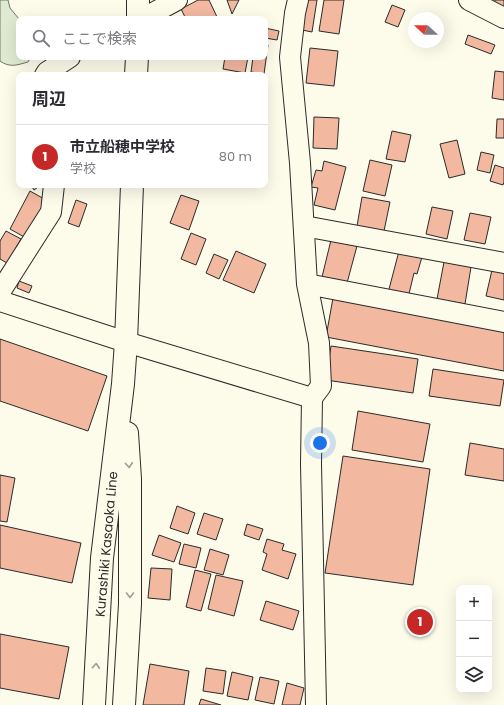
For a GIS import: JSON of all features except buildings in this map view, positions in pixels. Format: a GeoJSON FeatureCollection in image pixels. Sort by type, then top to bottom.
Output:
{"type":"FeatureCollection","features":[{"type":"Feature","properties":{"kind":"main road"},"geometry":{"type":"LineString","coordinates":[[138,0],[138,16]]}},
{"type":"Feature","properties":{"kind":"main road"},"geometry":{"type":"LineString","coordinates":[[136,72],[137,60]]}},
{"type":"Feature","properties":{"kind":"main road","name":"Kurashiki Kasaoka Line"},"geometry":{"type":"LineString","coordinates":[[94,705],[102,558],[123,384],[132,188]]}},
{"type":"Feature","properties":{"kind":"main road","name":"Kurashiki Kasaoka Line"},"geometry":{"type":"LineString","coordinates":[[123,384],[130,479],[130,604],[124,705]]}},
{"type":"Feature","properties":{"kind":"street"},"geometry":{"type":"LineString","coordinates":[[148,16],[177,0]]}},
{"type":"Feature","properties":{"kind":"street"},"geometry":{"type":"LineString","coordinates":[[298,0],[290,57],[300,163],[307,284],[319,343],[321,386],[312,398],[311,464],[316,705]]}},
{"type":"Feature","properties":{"kind":"street"},"geometry":{"type":"LineString","coordinates":[[469,0],[504,18]]}},
{"type":"Feature","properties":{"kind":"street"},"geometry":{"type":"LineString","coordinates":[[47,72],[65,60]]}},
{"type":"Feature","properties":{"kind":"street"},"geometry":{"type":"LineString","coordinates":[[0,292],[51,212],[54,188]]}},
{"type":"Feature","properties":{"kind":"street"},"geometry":{"type":"LineString","coordinates":[[304,226],[504,263]]}},
{"type":"Feature","properties":{"kind":"street"},"geometry":{"type":"LineString","coordinates":[[307,284],[504,322]]}},
{"type":"Feature","properties":{"kind":"street"},"geometry":{"type":"LineString","coordinates":[[0,301],[126,342],[312,398]]}},
{"type":"Feature","properties":{"kind":"green space"},"geometry":{"type":"Polygon","coordinates":[[[0,0],[8,0],[10,8],[17,16],[16,60],[29,60],[28,62],[17,65],[7,65],[0,61],[0,0]]]}},
{"type":"Feature","properties":{"kind":"place","name":"市立船穂中学校"},"geometry":{"type":"Point","coordinates":[420,622]}}]}
